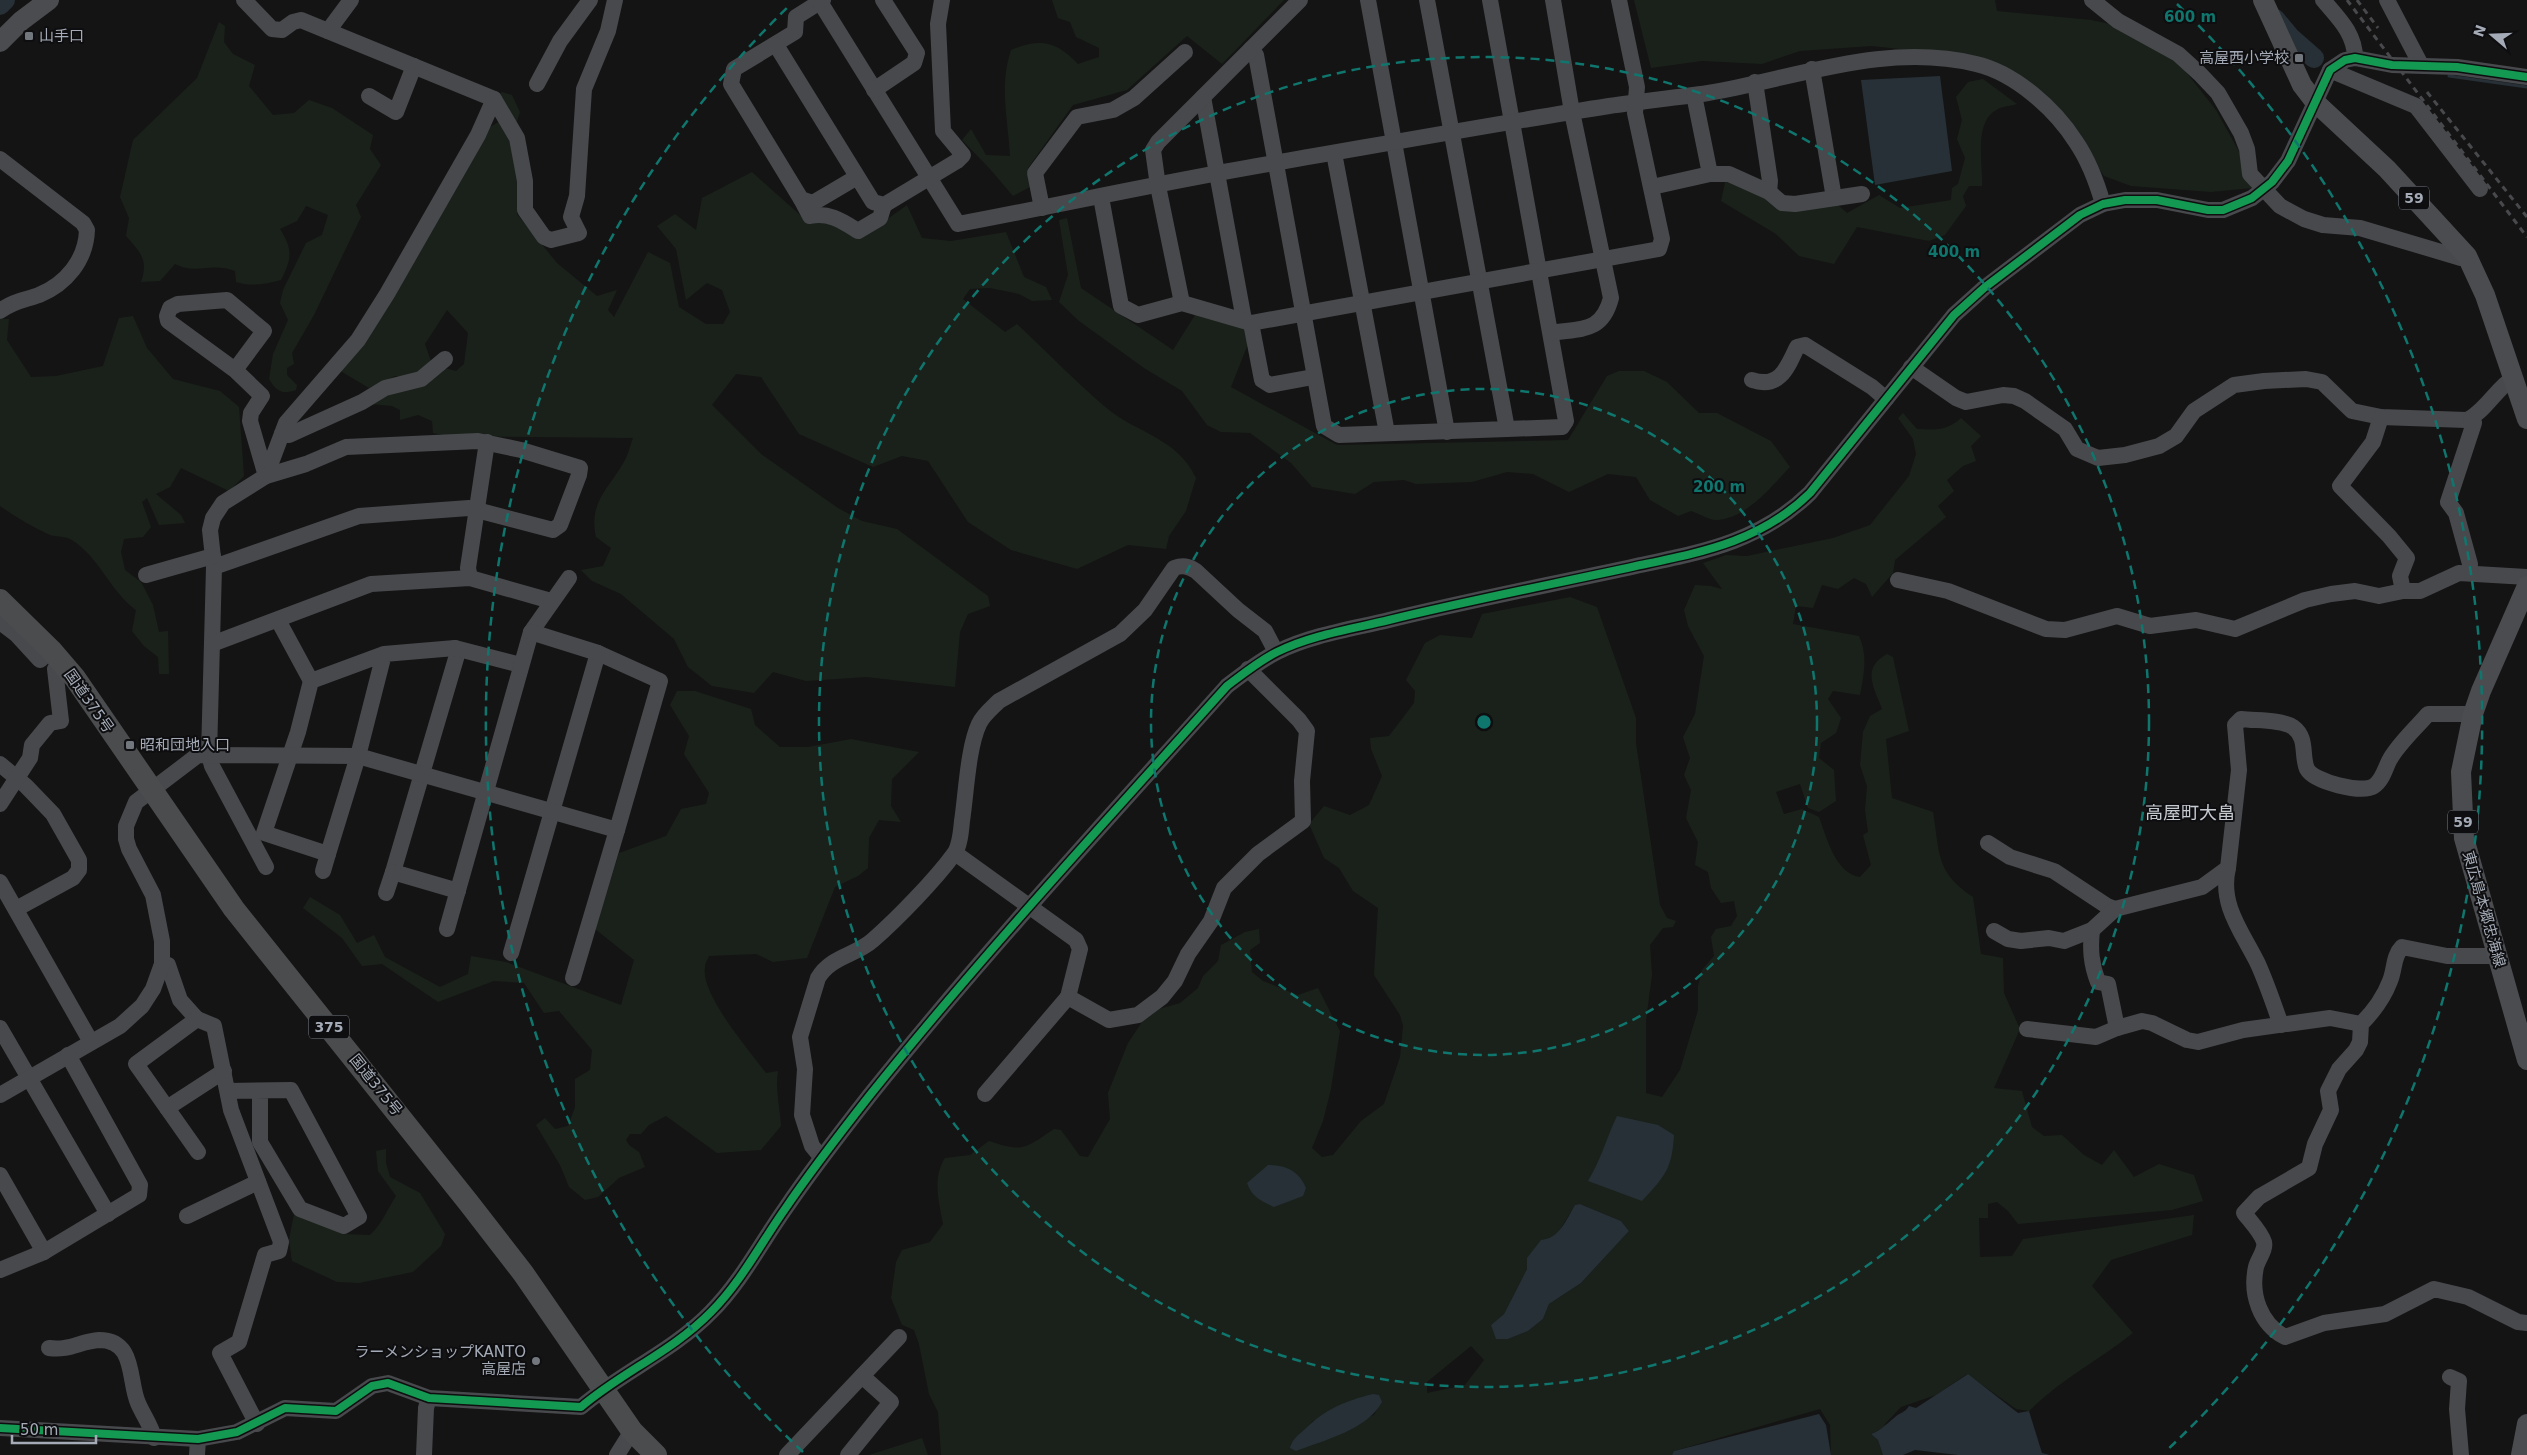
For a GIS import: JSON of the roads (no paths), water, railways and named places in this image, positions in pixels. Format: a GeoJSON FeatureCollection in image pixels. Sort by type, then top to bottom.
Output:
{"type":"FeatureCollection","features":[{"type":"Feature","properties":{"kind":"highway","name":"国道375号"},"geometry":{"type":"LineString","coordinates":[[0,600],[56,655],[234,909],[426,1149],[523,1274],[632,1431],[656,1455]]}},
{"type":"Feature","properties":{"kind":"main road"},"geometry":{"type":"LineString","coordinates":[[0,42],[21,21],[49,0]]}},
{"type":"Feature","properties":{"kind":"main road","name":"59"},"geometry":{"type":"LineString","coordinates":[[2263,0],[2302,85],[2315,102],[2388,168],[2467,256],[2485,295],[2527,419]]}},
{"type":"Feature","properties":{"kind":"main road","name":"東広島本郷忠海線"},"geometry":{"type":"LineString","coordinates":[[2527,586],[2473,714],[2461,772],[2464,838],[2527,1060]]}},
{"type":"Feature","properties":{"kind":"main road"},"geometry":{"type":"LineString","coordinates":[[2520,1455],[2527,1424]]}},
{"type":"Feature","properties":{"kind":"street"},"geometry":{"type":"LineString","coordinates":[[244,0],[272,29],[282,30],[293,22],[301,20],[494,99],[517,138],[525,181],[525,210],[544,237],[551,240],[579,233],[571,217],[577,196],[584,89],[608,31],[616,0]]}},
{"type":"Feature","properties":{"kind":"street"},"geometry":{"type":"LineString","coordinates":[[328,31],[351,0]]}},
{"type":"Feature","properties":{"kind":"street"},"geometry":{"type":"LineString","coordinates":[[537,84],[560,41],[590,0]]}},
{"type":"Feature","properties":{"kind":"street"},"geometry":{"type":"LineString","coordinates":[[874,90],[914,63],[917,53],[883,0]]}},
{"type":"Feature","properties":{"kind":"street"},"geometry":{"type":"LineString","coordinates":[[942,0],[938,24],[943,131],[962,155],[957,161],[930,178],[884,205],[880,218],[858,231],[836,218],[821,214],[810,216],[731,84],[734,69],[795,32],[796,17],[822,1],[874,90],[930,178],[958,224],[1276,162],[1572,112],[1694,94],[1812,69],[1908,56],[1979,64],[1997,72],[2033,95],[2066,129],[2089,165],[2103,204]]}},
{"type":"Feature","properties":{"kind":"street"},"geometry":{"type":"LineString","coordinates":[[1182,303],[1158,186],[1153,150],[1158,142],[1300,0]]}},
{"type":"Feature","properties":{"kind":"street"},"geometry":{"type":"LineString","coordinates":[[1368,0],[1447,432]]}},
{"type":"Feature","properties":{"kind":"street"},"geometry":{"type":"LineString","coordinates":[[1428,0],[1507,429]]}},
{"type":"Feature","properties":{"kind":"street"},"geometry":{"type":"LineString","coordinates":[[1252,48],[1256,55],[1313,377],[1324,426],[1339,435],[1562,427],[1566,421],[1490,0]]}},
{"type":"Feature","properties":{"kind":"street"},"geometry":{"type":"LineString","coordinates":[[1551,334],[1590,327],[1602,320],[1608,311],[1611,298],[1572,112],[1553,0]]}},
{"type":"Feature","properties":{"kind":"street"},"geometry":{"type":"LineString","coordinates":[[1101,197],[1121,306],[1138,315],[1182,303],[1247,321],[1480,283],[1659,249],[1662,239],[1635,113],[1637,87],[1619,0]]}},
{"type":"Feature","properties":{"kind":"street"},"geometry":{"type":"LineString","coordinates":[[2092,0],[2118,21],[2178,54],[2212,87],[2241,133],[2247,149],[2250,174],[2280,206],[2304,219],[2323,225],[2360,228],[2461,258],[2467,256]]}},
{"type":"Feature","properties":{"kind":"street"},"geometry":{"type":"LineString","coordinates":[[2323,0],[2351,35],[2355,47],[2355,58]]}},
{"type":"Feature","properties":{"kind":"street"},"geometry":{"type":"LineString","coordinates":[[2387,0],[2420,65]]}},
{"type":"Feature","properties":{"kind":"street"},"geometry":{"type":"LineString","coordinates":[[776,45],[873,202],[884,205]]}},
{"type":"Feature","properties":{"kind":"street"},"geometry":{"type":"LineString","coordinates":[[1042,208],[1035,173],[1077,116],[1113,110],[1134,98],[1185,52]]}},
{"type":"Feature","properties":{"kind":"street"},"geometry":{"type":"LineString","coordinates":[[0,1428],[154,1438],[197,1447],[258,1424],[285,1408],[336,1411],[372,1386],[388,1383],[429,1398],[581,1407],[602,1390],[666,1350],[711,1312],[737,1282],[821,1157],[920,1034],[1029,906],[1227,686],[1248,669],[1276,652],[1300,642],[1330,634],[1435,608],[1702,552],[1746,537],[1791,511],[1810,493],[1954,315],[1984,288],[2080,216],[2103,204],[2125,200],[2157,200],[2208,210],[2223,210],[2252,198],[2263,190],[2288,161],[2330,70],[2345,60],[2355,58],[2392,65],[2457,66],[2527,77]]}},
{"type":"Feature","properties":{"kind":"street"},"geometry":{"type":"LineString","coordinates":[[369,96],[396,112],[414,66]]}},
{"type":"Feature","properties":{"kind":"street"},"geometry":{"type":"LineString","coordinates":[[1812,69],[1834,198]]}},
{"type":"Feature","properties":{"kind":"street"},"geometry":{"type":"LineString","coordinates":[[2330,70],[2416,106],[2480,189]]}},
{"type":"Feature","properties":{"kind":"street"},"geometry":{"type":"LineString","coordinates":[[1755,82],[1770,181],[1769,192]]}},
{"type":"Feature","properties":{"kind":"street"},"geometry":{"type":"LineString","coordinates":[[1694,94],[1710,174]]}},
{"type":"Feature","properties":{"kind":"street"},"geometry":{"type":"LineString","coordinates":[[1203,97],[1247,321],[1262,380],[1270,385],[1313,377]]}},
{"type":"Feature","properties":{"kind":"street"},"geometry":{"type":"LineString","coordinates":[[266,476],[286,423],[358,340],[387,294],[478,134],[494,99]]}},
{"type":"Feature","properties":{"kind":"street"},"geometry":{"type":"LineString","coordinates":[[1334,153],[1387,433]]}},
{"type":"Feature","properties":{"kind":"street"},"geometry":{"type":"LineString","coordinates":[[0,159],[83,223],[87,230],[80,258],[69,277],[39,295],[10,303],[0,310]]}},
{"type":"Feature","properties":{"kind":"street"},"geometry":{"type":"LineString","coordinates":[[1652,187],[1710,174],[1729,174],[1769,192],[1782,203],[1795,204],[1862,194]]}},
{"type":"Feature","properties":{"kind":"street"},"geometry":{"type":"LineString","coordinates":[[801,199],[812,203],[857,177]]}},
{"type":"Feature","properties":{"kind":"street"},"geometry":{"type":"LineString","coordinates":[[235,370],[264,331],[227,300],[178,304],[170,308],[167,316],[168,321],[235,370],[262,396],[251,413],[250,421],[266,476]]}},
{"type":"Feature","properties":{"kind":"street"},"geometry":{"type":"LineString","coordinates":[[1752,380],[1762,383],[1774,381],[1783,373],[1797,347],[1805,345],[1872,387],[1886,400]]}},
{"type":"Feature","properties":{"kind":"street"},"geometry":{"type":"LineString","coordinates":[[282,434],[289,435],[354,406],[385,388],[421,379],[445,359]]}},
{"type":"Feature","properties":{"kind":"street"},"geometry":{"type":"LineString","coordinates":[[1911,367],[1956,398],[1966,402],[2003,395],[2014,396],[2025,401],[2066,429],[2077,449],[2098,458],[2159,446],[2176,436],[2194,411],[2234,385],[2306,379],[2322,382],[2352,411],[2381,417],[2471,419],[2501,386],[2513,378]]}},
{"type":"Feature","properties":{"kind":"street"},"geometry":{"type":"LineString","coordinates":[[2381,417],[2373,442],[2340,486],[2389,536],[2407,558],[2400,576],[2402,591]]}},
{"type":"Feature","properties":{"kind":"street"},"geometry":{"type":"LineString","coordinates":[[2469,572],[2470,564],[2456,513],[2448,502],[2474,423],[2471,419]]}},
{"type":"Feature","properties":{"kind":"street"},"geometry":{"type":"LineString","coordinates":[[470,578],[468,568],[487,442]]}},
{"type":"Feature","properties":{"kind":"street"},"geometry":{"type":"LineString","coordinates":[[146,575],[214,562],[359,516],[477,508],[553,530],[560,525],[580,468],[487,442],[346,447],[306,464],[266,476],[223,504],[213,518],[210,530],[214,562],[209,755],[212,766],[266,867]]}},
{"type":"Feature","properties":{"kind":"street"},"geometry":{"type":"LineString","coordinates":[[821,1157],[812,1146],[802,1115],[805,1069],[800,1037],[818,978],[823,970],[835,960],[852,953],[874,940],[956,853],[973,746],[979,724],[986,714],[999,701],[1120,634],[1146,610],[1174,568],[1189,566],[1196,571],[1238,610],[1265,631],[1276,652]]}},
{"type":"Feature","properties":{"kind":"street"},"geometry":{"type":"LineString","coordinates":[[1898,580],[1948,591],[2046,629],[2065,630],[2117,616],[2150,626],[2196,620],[2235,629],[2304,600],[2331,594],[2355,591],[2379,596],[2402,591],[2420,591],[2451,576],[2469,572],[2482,576],[2512,575],[2527,577]]}},
{"type":"Feature","properties":{"kind":"street"},"geometry":{"type":"LineString","coordinates":[[212,644],[371,584],[470,578],[551,601]]}},
{"type":"Feature","properties":{"kind":"street"},"geometry":{"type":"LineString","coordinates":[[447,930],[531,632],[569,578]]}},
{"type":"Feature","properties":{"kind":"street"},"geometry":{"type":"LineString","coordinates":[[278,620],[311,681],[298,732],[289,754],[264,833],[328,854]]}},
{"type":"Feature","properties":{"kind":"street"},"geometry":{"type":"LineString","coordinates":[[0,622],[17,635],[40,660],[56,655],[55,669],[61,721],[50,723],[32,745],[30,758],[0,804]]}},
{"type":"Feature","properties":{"kind":"street"},"geometry":{"type":"LineString","coordinates":[[531,632],[598,653],[660,681],[574,978]]}},
{"type":"Feature","properties":{"kind":"street"},"geometry":{"type":"LineString","coordinates":[[311,681],[384,654],[455,648],[521,665]]}},
{"type":"Feature","properties":{"kind":"street"},"geometry":{"type":"LineString","coordinates":[[386,893],[457,655],[455,648]]}},
{"type":"Feature","properties":{"kind":"street"},"geometry":{"type":"LineString","coordinates":[[510,953],[598,653]]}},
{"type":"Feature","properties":{"kind":"street"},"geometry":{"type":"LineString","coordinates":[[322,871],[358,756],[384,654]]}},
{"type":"Feature","properties":{"kind":"street"},"geometry":{"type":"LineString","coordinates":[[1068,997],[1109,1020],[1138,1015],[1162,998],[1175,981],[1188,954],[1212,921],[1224,888],[1258,854],[1303,821],[1302,781],[1307,731],[1299,720],[1248,669]]}},
{"type":"Feature","properties":{"kind":"street"},"geometry":{"type":"LineString","coordinates":[[2281,1025],[2259,966],[2229,912],[2224,882],[2228,868],[2239,770],[2235,725],[2241,720],[2284,723],[2294,728],[2301,736],[2308,770],[2312,774],[2344,787],[2362,790],[2374,787],[2380,781],[2393,753],[2428,714],[2473,714]]}},
{"type":"Feature","properties":{"kind":"street"},"geometry":{"type":"LineString","coordinates":[[0,1094],[29,1079],[135,1014],[154,989],[162,964],[162,941],[153,894],[126,839],[126,826],[136,802],[198,755],[289,754],[358,756],[422,776],[617,830]]}},
{"type":"Feature","properties":{"kind":"street"},"geometry":{"type":"LineString","coordinates":[[0,764],[18,779],[52,814],[79,860],[79,870],[73,878],[16,909]]}},
{"type":"Feature","properties":{"kind":"street"},"geometry":{"type":"LineString","coordinates":[[1988,843],[2010,857],[2054,871],[2107,906],[2115,909]]}},
{"type":"Feature","properties":{"kind":"street"},"geometry":{"type":"LineString","coordinates":[[956,853],[1076,940],[1080,946],[1068,997],[985,1094]]}},
{"type":"Feature","properties":{"kind":"street"},"geometry":{"type":"LineString","coordinates":[[1994,931],[2008,939],[2021,941],[2048,938],[2064,941],[2092,930],[2115,909],[2202,887],[2228,868]]}},
{"type":"Feature","properties":{"kind":"street"},"geometry":{"type":"LineString","coordinates":[[393,872],[458,892]]}},
{"type":"Feature","properties":{"kind":"street"},"geometry":{"type":"LineString","coordinates":[[0,882],[91,1042]]}},
{"type":"Feature","properties":{"kind":"street"},"geometry":{"type":"LineString","coordinates":[[2092,930],[2090,952],[2093,968],[2098,982],[2108,984],[2117,1028]]}},
{"type":"Feature","properties":{"kind":"street"},"geometry":{"type":"LineString","coordinates":[[2497,956],[2447,956],[2402,947],[2397,952],[2391,980],[2372,1013],[2361,1024],[2360,1042],[2356,1050],[2339,1068],[2328,1091],[2332,1110],[2315,1144],[2309,1168],[2259,1196],[2244,1213],[2263,1239],[2265,1245],[2256,1266],[2254,1280],[2260,1312],[2276,1332],[2285,1337],[2324,1323],[2369,1318],[2390,1312],[2434,1290],[2468,1297],[2518,1322],[2527,1323]]}},
{"type":"Feature","properties":{"kind":"street"},"geometry":{"type":"LineString","coordinates":[[162,964],[168,965],[180,1000],[198,1018],[214,1026],[231,1110],[281,1242],[279,1251],[265,1255],[240,1342],[220,1354],[258,1424]]}},
{"type":"Feature","properties":{"kind":"street"},"geometry":{"type":"LineString","coordinates":[[198,1018],[136,1064],[198,1152]]}},
{"type":"Feature","properties":{"kind":"street"},"geometry":{"type":"LineString","coordinates":[[2027,1029],[2096,1037],[2133,1023],[2147,1022],[2187,1040],[2198,1042],[2243,1030],[2330,1018],[2361,1024]]}},
{"type":"Feature","properties":{"kind":"street"},"geometry":{"type":"LineString","coordinates":[[0,1028],[108,1214]]}},
{"type":"Feature","properties":{"kind":"street"},"geometry":{"type":"LineString","coordinates":[[0,1270],[44,1252],[139,1196],[140,1185],[68,1055]]}},
{"type":"Feature","properties":{"kind":"street"},"geometry":{"type":"LineString","coordinates":[[167,1108],[224,1071]]}},
{"type":"Feature","properties":{"kind":"street"},"geometry":{"type":"LineString","coordinates":[[228,1091],[291,1090],[359,1217],[344,1226],[300,1210],[260,1142],[260,1091]]}},
{"type":"Feature","properties":{"kind":"street"},"geometry":{"type":"LineString","coordinates":[[0,1175],[44,1252]]}},
{"type":"Feature","properties":{"kind":"street"},"geometry":{"type":"LineString","coordinates":[[187,1216],[258,1182]]}},
{"type":"Feature","properties":{"kind":"street"},"geometry":{"type":"LineString","coordinates":[[787,1455],[900,1337]]}},
{"type":"Feature","properties":{"kind":"street"},"geometry":{"type":"LineString","coordinates":[[49,1348],[62,1350],[99,1340],[120,1348],[127,1356],[137,1402],[152,1428],[154,1438]]}},
{"type":"Feature","properties":{"kind":"street"},"geometry":{"type":"LineString","coordinates":[[848,1455],[891,1402],[862,1376]]}},
{"type":"Feature","properties":{"kind":"street"},"geometry":{"type":"LineString","coordinates":[[2450,1377],[2459,1381],[2457,1409],[2461,1455]]}},
{"type":"Feature","properties":{"kind":"street"},"geometry":{"type":"LineString","coordinates":[[424,1455],[426,1408],[429,1398]]}},
{"type":"Feature","properties":{"kind":"street"},"geometry":{"type":"LineString","coordinates":[[616,1455],[632,1431]]}},
{"type":"Feature","properties":{"kind":"waterway"},"geometry":{"type":"LineString","coordinates":[[0,5],[5,0]]}},
{"type":"Feature","properties":{"kind":"waterway"},"geometry":{"type":"LineString","coordinates":[[2275,19],[2290,37],[2314,58]]}},
{"type":"Feature","properties":{"kind":"waterway"},"geometry":{"type":"LineString","coordinates":[[2449,76],[2527,87]]}},
{"type":"Feature","properties":{"kind":"railway"},"geometry":{"type":"LineString","coordinates":[[2347,0],[2527,237]]}},
{"type":"Feature","properties":{"kind":"railway"},"geometry":{"type":"LineString","coordinates":[[2357,0],[2378,28]]}},
{"type":"Feature","properties":{"kind":"railway"},"geometry":{"type":"LineString","coordinates":[[2427,92],[2527,217]]}},
{"type":"Feature","properties":{"kind":"place","name":"山手口"},"geometry":{"type":"Point","coordinates":[29,36]}},
{"type":"Feature","properties":{"kind":"place","name":"高屋西小学校"},"geometry":{"type":"Point","coordinates":[2299,58]}},
{"type":"Feature","properties":{"kind":"place","name":"昭和団地入口"},"geometry":{"type":"Point","coordinates":[130,745]}},
{"type":"Feature","properties":{"kind":"place","name":"ラーメンショップKANTO 高屋店"},"geometry":{"type":"Point","coordinates":[536,1361]}},
{"type":"Feature","properties":{"kind":"district","name":"高屋町大畠"},"geometry":{"type":"Point","coordinates":[2190,813]}}]}
